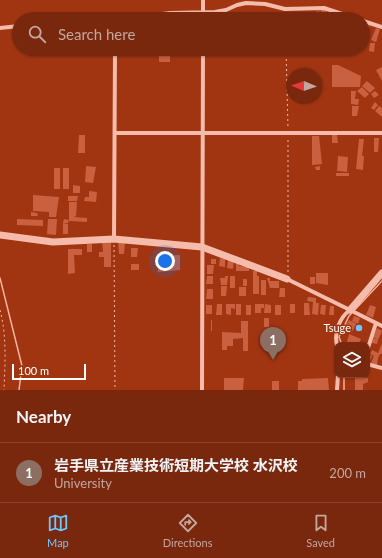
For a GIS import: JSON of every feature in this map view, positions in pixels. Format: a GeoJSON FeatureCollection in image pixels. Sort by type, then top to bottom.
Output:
{"type":"FeatureCollection","features":[{"type":"Feature","properties":{"kind":"street"},"geometry":{"type":"LineString","coordinates":[[203,0],[203,12]]}},
{"type":"Feature","properties":{"kind":"street"},"geometry":{"type":"LineString","coordinates":[[170,12],[226,10],[246,3],[264,4],[285,9],[324,8],[336,12]]}},
{"type":"Feature","properties":{"kind":"street"},"geometry":{"type":"LineString","coordinates":[[370,23],[382,27]]}},
{"type":"Feature","properties":{"kind":"street"},"geometry":{"type":"LineString","coordinates":[[0,28],[12,27]]}},
{"type":"Feature","properties":{"kind":"street"},"geometry":{"type":"LineString","coordinates":[[114,239],[115,56]]}},
{"type":"Feature","properties":{"kind":"street"},"geometry":{"type":"LineString","coordinates":[[202,390],[201,133],[203,56]]}},
{"type":"Feature","properties":{"kind":"street"},"geometry":{"type":"LineString","coordinates":[[114,133],[382,134]]}},
{"type":"Feature","properties":{"kind":"street"},"geometry":{"type":"LineString","coordinates":[[1,235],[53,242],[114,239],[202,247],[288,280],[382,326]]}},
{"type":"Feature","properties":{"kind":"street"},"geometry":{"type":"LineString","coordinates":[[336,342],[335,336],[344,315],[382,273]]}},
{"type":"Feature","properties":{"kind":"street"},"geometry":{"type":"LineString","coordinates":[[370,342],[376,323]]}},
{"type":"Feature","properties":{"kind":"street"},"geometry":{"type":"LineString","coordinates":[[370,365],[382,368]]}},
{"type":"Feature","properties":{"kind":"street"},"geometry":{"type":"LineString","coordinates":[[337,390],[338,378]]}},
{"type":"Feature","properties":{"kind":"path"},"geometry":{"type":"LineString","coordinates":[[286,56],[288,133],[288,280]]}},
{"type":"Feature","properties":{"kind":"path"},"geometry":{"type":"LineString","coordinates":[[114,239],[115,390]]}},
{"type":"Feature","properties":{"kind":"path"},"geometry":{"type":"LineString","coordinates":[[0,310],[4,323],[6,347],[4,390]]}},
{"type":"Feature","properties":{"kind":"building"},"geometry":{"type":"Polygon","coordinates":[[[322,8],[327,10],[326,12],[321,12],[322,8]]]}},
{"type":"Feature","properties":{"kind":"building"},"geometry":{"type":"Polygon","coordinates":[[[376,28],[380,29],[376,42],[371,40],[376,28]]]}},
{"type":"Feature","properties":{"kind":"building"},"geometry":{"type":"Polygon","coordinates":[[[370,43],[375,43],[374,52],[370,51],[370,43]]]}},
{"type":"Feature","properties":{"kind":"building"},"geometry":{"type":"Polygon","coordinates":[[[159,56],[170,56],[170,62],[159,62],[159,56]]]}},
{"type":"Feature","properties":{"kind":"building"},"geometry":{"type":"Polygon","coordinates":[[[332,65],[338,65],[361,76],[360,87],[332,87],[332,65]]]}},
{"type":"Feature","properties":{"kind":"building"},"geometry":{"type":"Polygon","coordinates":[[[382,67],[382,81],[376,70],[382,67]]]}},
{"type":"Feature","properties":{"kind":"building"},"geometry":{"type":"Polygon","coordinates":[[[367,81],[375,88],[370,93],[362,86],[367,81]]]}},
{"type":"Feature","properties":{"kind":"building"},"geometry":{"type":"Polygon","coordinates":[[[362,87],[369,94],[365,98],[357,91],[362,87]]]}},
{"type":"Feature","properties":{"kind":"building"},"geometry":{"type":"Polygon","coordinates":[[[351,91],[356,91],[355,99],[359,99],[358,105],[351,104],[351,91]]]}},
{"type":"Feature","properties":{"kind":"building"},"geometry":{"type":"Polygon","coordinates":[[[375,91],[379,95],[374,98],[371,94],[375,91]]]}},
{"type":"Feature","properties":{"kind":"building"},"geometry":{"type":"Polygon","coordinates":[[[375,102],[378,105],[374,110],[371,108],[375,102]]]}},
{"type":"Feature","properties":{"kind":"building"},"geometry":{"type":"Polygon","coordinates":[[[352,106],[359,106],[357,116],[352,116],[352,106]]]}},
{"type":"Feature","properties":{"kind":"building"},"geometry":{"type":"Polygon","coordinates":[[[379,106],[382,108],[382,117],[375,111],[379,106]]]}},
{"type":"Feature","properties":{"kind":"building"},"geometry":{"type":"Polygon","coordinates":[[[79,135],[85,135],[85,153],[78,153],[79,135]]]}},
{"type":"Feature","properties":{"kind":"building"},"geometry":{"type":"Polygon","coordinates":[[[332,135],[337,135],[338,143],[332,143],[332,135]]]}},
{"type":"Feature","properties":{"kind":"building"},"geometry":{"type":"Polygon","coordinates":[[[312,136],[319,136],[322,164],[312,165],[312,136]]]}},
{"type":"Feature","properties":{"kind":"building"},"geometry":{"type":"Polygon","coordinates":[[[374,138],[379,138],[378,152],[374,152],[374,138]]]}},
{"type":"Feature","properties":{"kind":"building"},"geometry":{"type":"Polygon","coordinates":[[[359,139],[364,139],[362,156],[364,156],[363,170],[356,169],[359,139]]]}},
{"type":"Feature","properties":{"kind":"building"},"geometry":{"type":"Polygon","coordinates":[[[338,156],[348,157],[347,172],[337,171],[338,156]]]}},
{"type":"Feature","properties":{"kind":"building"},"geometry":{"type":"Polygon","coordinates":[[[86,166],[96,167],[93,183],[85,182],[86,166]]]}},
{"type":"Feature","properties":{"kind":"building"},"geometry":{"type":"Polygon","coordinates":[[[320,166],[320,170],[316,170],[315,167],[320,166]]]}},
{"type":"Feature","properties":{"kind":"building"},"geometry":{"type":"Polygon","coordinates":[[[54,168],[60,168],[60,189],[54,189],[54,168]]]}},
{"type":"Feature","properties":{"kind":"building"},"geometry":{"type":"Polygon","coordinates":[[[63,168],[69,168],[69,189],[63,189],[63,168]]]}},
{"type":"Feature","properties":{"kind":"building"},"geometry":{"type":"Polygon","coordinates":[[[336,173],[349,173],[349,176],[336,176],[336,173]]]}},
{"type":"Feature","properties":{"kind":"building"},"geometry":{"type":"Polygon","coordinates":[[[73,185],[80,186],[80,193],[73,193],[73,185]]]}},
{"type":"Feature","properties":{"kind":"building"},"geometry":{"type":"Polygon","coordinates":[[[89,191],[97,192],[96,202],[84,201],[85,197],[89,197],[89,191]]]}},
{"type":"Feature","properties":{"kind":"building"},"geometry":{"type":"Polygon","coordinates":[[[33,195],[59,197],[56,217],[49,217],[49,212],[33,211],[33,195]]]}},
{"type":"Feature","properties":{"kind":"building"},"geometry":{"type":"Polygon","coordinates":[[[68,196],[78,196],[77,201],[68,201],[68,196]]]}},
{"type":"Feature","properties":{"kind":"building"},"geometry":{"type":"Polygon","coordinates":[[[69,202],[77,202],[76,216],[74,217],[87,218],[87,222],[69,221],[69,202]]]}},
{"type":"Feature","properties":{"kind":"building"},"geometry":{"type":"Polygon","coordinates":[[[31,212],[37,213],[38,216],[31,216],[31,212]]]}},
{"type":"Feature","properties":{"kind":"building"},"geometry":{"type":"Polygon","coordinates":[[[17,219],[43,220],[43,226],[17,225],[17,219]]]}},
{"type":"Feature","properties":{"kind":"building"},"geometry":{"type":"Polygon","coordinates":[[[48,219],[57,219],[56,235],[47,234],[48,219]]]}},
{"type":"Feature","properties":{"kind":"building"},"geometry":{"type":"Polygon","coordinates":[[[64,219],[69,220],[68,223],[63,223],[64,219]]]}},
{"type":"Feature","properties":{"kind":"building"},"geometry":{"type":"Polygon","coordinates":[[[63,223],[68,224],[68,234],[63,234],[63,223]]]}},
{"type":"Feature","properties":{"kind":"building"},"geometry":{"type":"Polygon","coordinates":[[[102,242],[111,242],[111,267],[104,267],[104,257],[99,257],[99,252],[103,252],[102,242]]]}},
{"type":"Feature","properties":{"kind":"building"},"geometry":{"type":"Polygon","coordinates":[[[118,243],[125,243],[124,254],[119,254],[118,243]]]}},
{"type":"Feature","properties":{"kind":"building"},"geometry":{"type":"Polygon","coordinates":[[[87,244],[92,244],[92,252],[87,252],[87,244]]]}},
{"type":"Feature","properties":{"kind":"building"},"geometry":{"type":"Polygon","coordinates":[[[131,248],[138,248],[137,257],[131,257],[131,248]]]}},
{"type":"Feature","properties":{"kind":"building"},"geometry":{"type":"Polygon","coordinates":[[[68,249],[82,249],[82,255],[74,255],[75,273],[68,274],[68,249]]]}},
{"type":"Feature","properties":{"kind":"building"},"geometry":{"type":"Polygon","coordinates":[[[180,255],[180,270],[158,272],[159,256],[180,255]]]}},
{"type":"Feature","properties":{"kind":"building"},"geometry":{"type":"Polygon","coordinates":[[[220,258],[225,259],[225,267],[219,266],[220,258]]]}},
{"type":"Feature","properties":{"kind":"building"},"geometry":{"type":"Polygon","coordinates":[[[211,259],[216,259],[216,264],[211,264],[211,259]]]}},
{"type":"Feature","properties":{"kind":"building"},"geometry":{"type":"Polygon","coordinates":[[[228,260],[234,260],[233,269],[227,268],[228,260]]]}},
{"type":"Feature","properties":{"kind":"building"},"geometry":{"type":"Polygon","coordinates":[[[236,263],[239,263],[239,266],[249,267],[249,271],[236,271],[236,263]]]}},
{"type":"Feature","properties":{"kind":"building"},"geometry":{"type":"Polygon","coordinates":[[[131,264],[139,264],[139,270],[131,270],[131,264]]]}},
{"type":"Feature","properties":{"kind":"building"},"geometry":{"type":"Polygon","coordinates":[[[207,265],[214,265],[213,274],[207,274],[207,265]]]}},
{"type":"Feature","properties":{"kind":"building"},"geometry":{"type":"Polygon","coordinates":[[[253,271],[257,271],[257,276],[259,276],[259,294],[253,294],[253,271]]]}},
{"type":"Feature","properties":{"kind":"building"},"geometry":{"type":"Polygon","coordinates":[[[316,273],[328,273],[328,285],[316,283],[316,273]]]}},
{"type":"Feature","properties":{"kind":"building"},"geometry":{"type":"Polygon","coordinates":[[[207,276],[213,276],[213,284],[206,284],[207,276]]]}},
{"type":"Feature","properties":{"kind":"building"},"geometry":{"type":"Polygon","coordinates":[[[225,276],[228,276],[227,285],[221,285],[220,278],[225,278],[225,276]]]}},
{"type":"Feature","properties":{"kind":"building"},"geometry":{"type":"Polygon","coordinates":[[[230,276],[235,276],[235,288],[230,288],[230,276]]]}},
{"type":"Feature","properties":{"kind":"building"},"geometry":{"type":"Polygon","coordinates":[[[310,277],[315,277],[315,284],[310,284],[310,277]]]}},
{"type":"Feature","properties":{"kind":"building"},"geometry":{"type":"Polygon","coordinates":[[[267,278],[270,278],[270,281],[279,281],[279,288],[270,288],[267,278]]]}},
{"type":"Feature","properties":{"kind":"building"},"geometry":{"type":"Polygon","coordinates":[[[243,279],[247,279],[247,286],[243,286],[243,279]]]}},
{"type":"Feature","properties":{"kind":"building"},"geometry":{"type":"Polygon","coordinates":[[[261,280],[266,280],[266,295],[261,295],[261,280]]]}},
{"type":"Feature","properties":{"kind":"building"},"geometry":{"type":"Polygon","coordinates":[[[221,286],[227,286],[226,296],[221,296],[221,286]]]}},
{"type":"Feature","properties":{"kind":"building"},"geometry":{"type":"Polygon","coordinates":[[[239,287],[246,287],[246,296],[239,296],[239,287]]]}},
{"type":"Feature","properties":{"kind":"building"},"geometry":{"type":"Polygon","coordinates":[[[280,288],[285,288],[285,297],[279,297],[280,288]]]}},
{"type":"Feature","properties":{"kind":"building"},"geometry":{"type":"Polygon","coordinates":[[[207,289],[213,289],[213,299],[206,299],[207,289]]]}},
{"type":"Feature","properties":{"kind":"building"},"geometry":{"type":"Polygon","coordinates":[[[308,297],[316,298],[316,303],[319,303],[318,315],[312,314],[313,302],[307,301],[308,297]]]}},
{"type":"Feature","properties":{"kind":"building"},"geometry":{"type":"Polygon","coordinates":[[[304,303],[309,303],[310,315],[304,315],[304,303]]]}},
{"type":"Feature","properties":{"kind":"building"},"geometry":{"type":"Polygon","coordinates":[[[217,304],[222,304],[222,315],[216,315],[217,304]]]}},
{"type":"Feature","properties":{"kind":"building"},"geometry":{"type":"Polygon","coordinates":[[[226,304],[235,304],[235,309],[231,308],[231,315],[226,314],[226,304]]]}},
{"type":"Feature","properties":{"kind":"building"},"geometry":{"type":"Polygon","coordinates":[[[236,304],[241,304],[241,315],[236,315],[236,304]]]}},
{"type":"Feature","properties":{"kind":"building"},"geometry":{"type":"Polygon","coordinates":[[[255,304],[264,304],[264,308],[261,308],[261,313],[255,313],[255,304]]]}},
{"type":"Feature","properties":{"kind":"building"},"geometry":{"type":"Polygon","coordinates":[[[265,304],[271,305],[271,313],[264,313],[265,304]]]}},
{"type":"Feature","properties":{"kind":"building"},"geometry":{"type":"Polygon","coordinates":[[[290,304],[295,304],[295,313],[290,313],[290,304]]]}},
{"type":"Feature","properties":{"kind":"building"},"geometry":{"type":"Polygon","coordinates":[[[206,305],[212,305],[212,314],[206,314],[206,305]]]}},
{"type":"Feature","properties":{"kind":"building"},"geometry":{"type":"Polygon","coordinates":[[[246,305],[251,305],[251,315],[246,315],[246,305]]]}},
{"type":"Feature","properties":{"kind":"building"},"geometry":{"type":"Polygon","coordinates":[[[275,305],[281,305],[281,315],[275,315],[275,305]]]}},
{"type":"Feature","properties":{"kind":"building"},"geometry":{"type":"Polygon","coordinates":[[[321,305],[326,305],[325,315],[320,314],[321,305]]]}},
{"type":"Feature","properties":{"kind":"building"},"geometry":{"type":"Polygon","coordinates":[[[370,305],[376,307],[373,318],[366,315],[370,305]]]}},
{"type":"Feature","properties":{"kind":"building"},"geometry":{"type":"Polygon","coordinates":[[[330,306],[334,306],[334,315],[329,315],[330,306]]]}},
{"type":"Feature","properties":{"kind":"building"},"geometry":{"type":"Polygon","coordinates":[[[354,316],[360,318],[358,324],[352,321],[354,316]]]}},
{"type":"Feature","properties":{"kind":"building"},"geometry":{"type":"Polygon","coordinates":[[[264,318],[269,318],[269,327],[264,327],[264,318]]]}},
{"type":"Feature","properties":{"kind":"building"},"geometry":{"type":"Polygon","coordinates":[[[212,320],[212,331],[211,331],[212,320]]]}},
{"type":"Feature","properties":{"kind":"building"},"geometry":{"type":"Polygon","coordinates":[[[349,320],[357,324],[351,333],[344,329],[349,320]]]}},
{"type":"Feature","properties":{"kind":"building"},"geometry":{"type":"Polygon","coordinates":[[[241,321],[248,321],[248,351],[243,351],[243,338],[233,339],[233,346],[227,346],[227,350],[222,350],[222,332],[241,333],[241,321]]]}},
{"type":"Feature","properties":{"kind":"building"},"geometry":{"type":"Polygon","coordinates":[[[377,328],[382,331],[378,340],[373,337],[377,328]]]}},
{"type":"Feature","properties":{"kind":"building"},"geometry":{"type":"Polygon","coordinates":[[[349,334],[361,339],[360,342],[347,342],[349,334]]]}},
{"type":"Feature","properties":{"kind":"building"},"geometry":{"type":"Polygon","coordinates":[[[373,338],[378,340],[377,344],[372,343],[373,338]]]}},
{"type":"Feature","properties":{"kind":"building"},"geometry":{"type":"Polygon","coordinates":[[[382,343],[382,354],[380,354],[378,358],[377,365],[371,363],[374,356],[370,354],[372,350],[378,353],[382,343]]]}},
{"type":"Feature","properties":{"kind":"building"},"geometry":{"type":"Polygon","coordinates":[[[224,378],[244,378],[243,390],[224,390],[224,378]]]}},
{"type":"Feature","properties":{"kind":"building"},"geometry":{"type":"Polygon","coordinates":[[[328,378],[329,390],[298,390],[298,381],[302,381],[302,379],[328,378]]]}},
{"type":"Feature","properties":{"kind":"building"},"geometry":{"type":"Polygon","coordinates":[[[355,378],[368,378],[368,382],[363,384],[363,390],[355,390],[355,378]]]}},
{"type":"Feature","properties":{"kind":"building"},"geometry":{"type":"Polygon","coordinates":[[[272,381],[279,381],[279,390],[272,390],[272,381]]]}},
{"type":"Feature","properties":{"kind":"waterway"},"geometry":{"type":"LineString","coordinates":[[0,278],[22,366],[19,390]]}},
{"type":"Feature","properties":{"kind":"waterway"},"geometry":{"type":"LineString","coordinates":[[341,342],[339,337],[349,316],[382,281]]}},
{"type":"Feature","properties":{"kind":"waterway"},"geometry":{"type":"LineString","coordinates":[[344,378],[344,390]]}},
{"type":"Feature","properties":{"kind":"place","name":"Tsuge"},"geometry":{"type":"Point","coordinates":[359,328]}},
{"type":"Feature","properties":{"kind":"place","name":"岩手県立産業技術短期大学校 水沢校"},"geometry":{"type":"Point","coordinates":[273,360]}}]}
